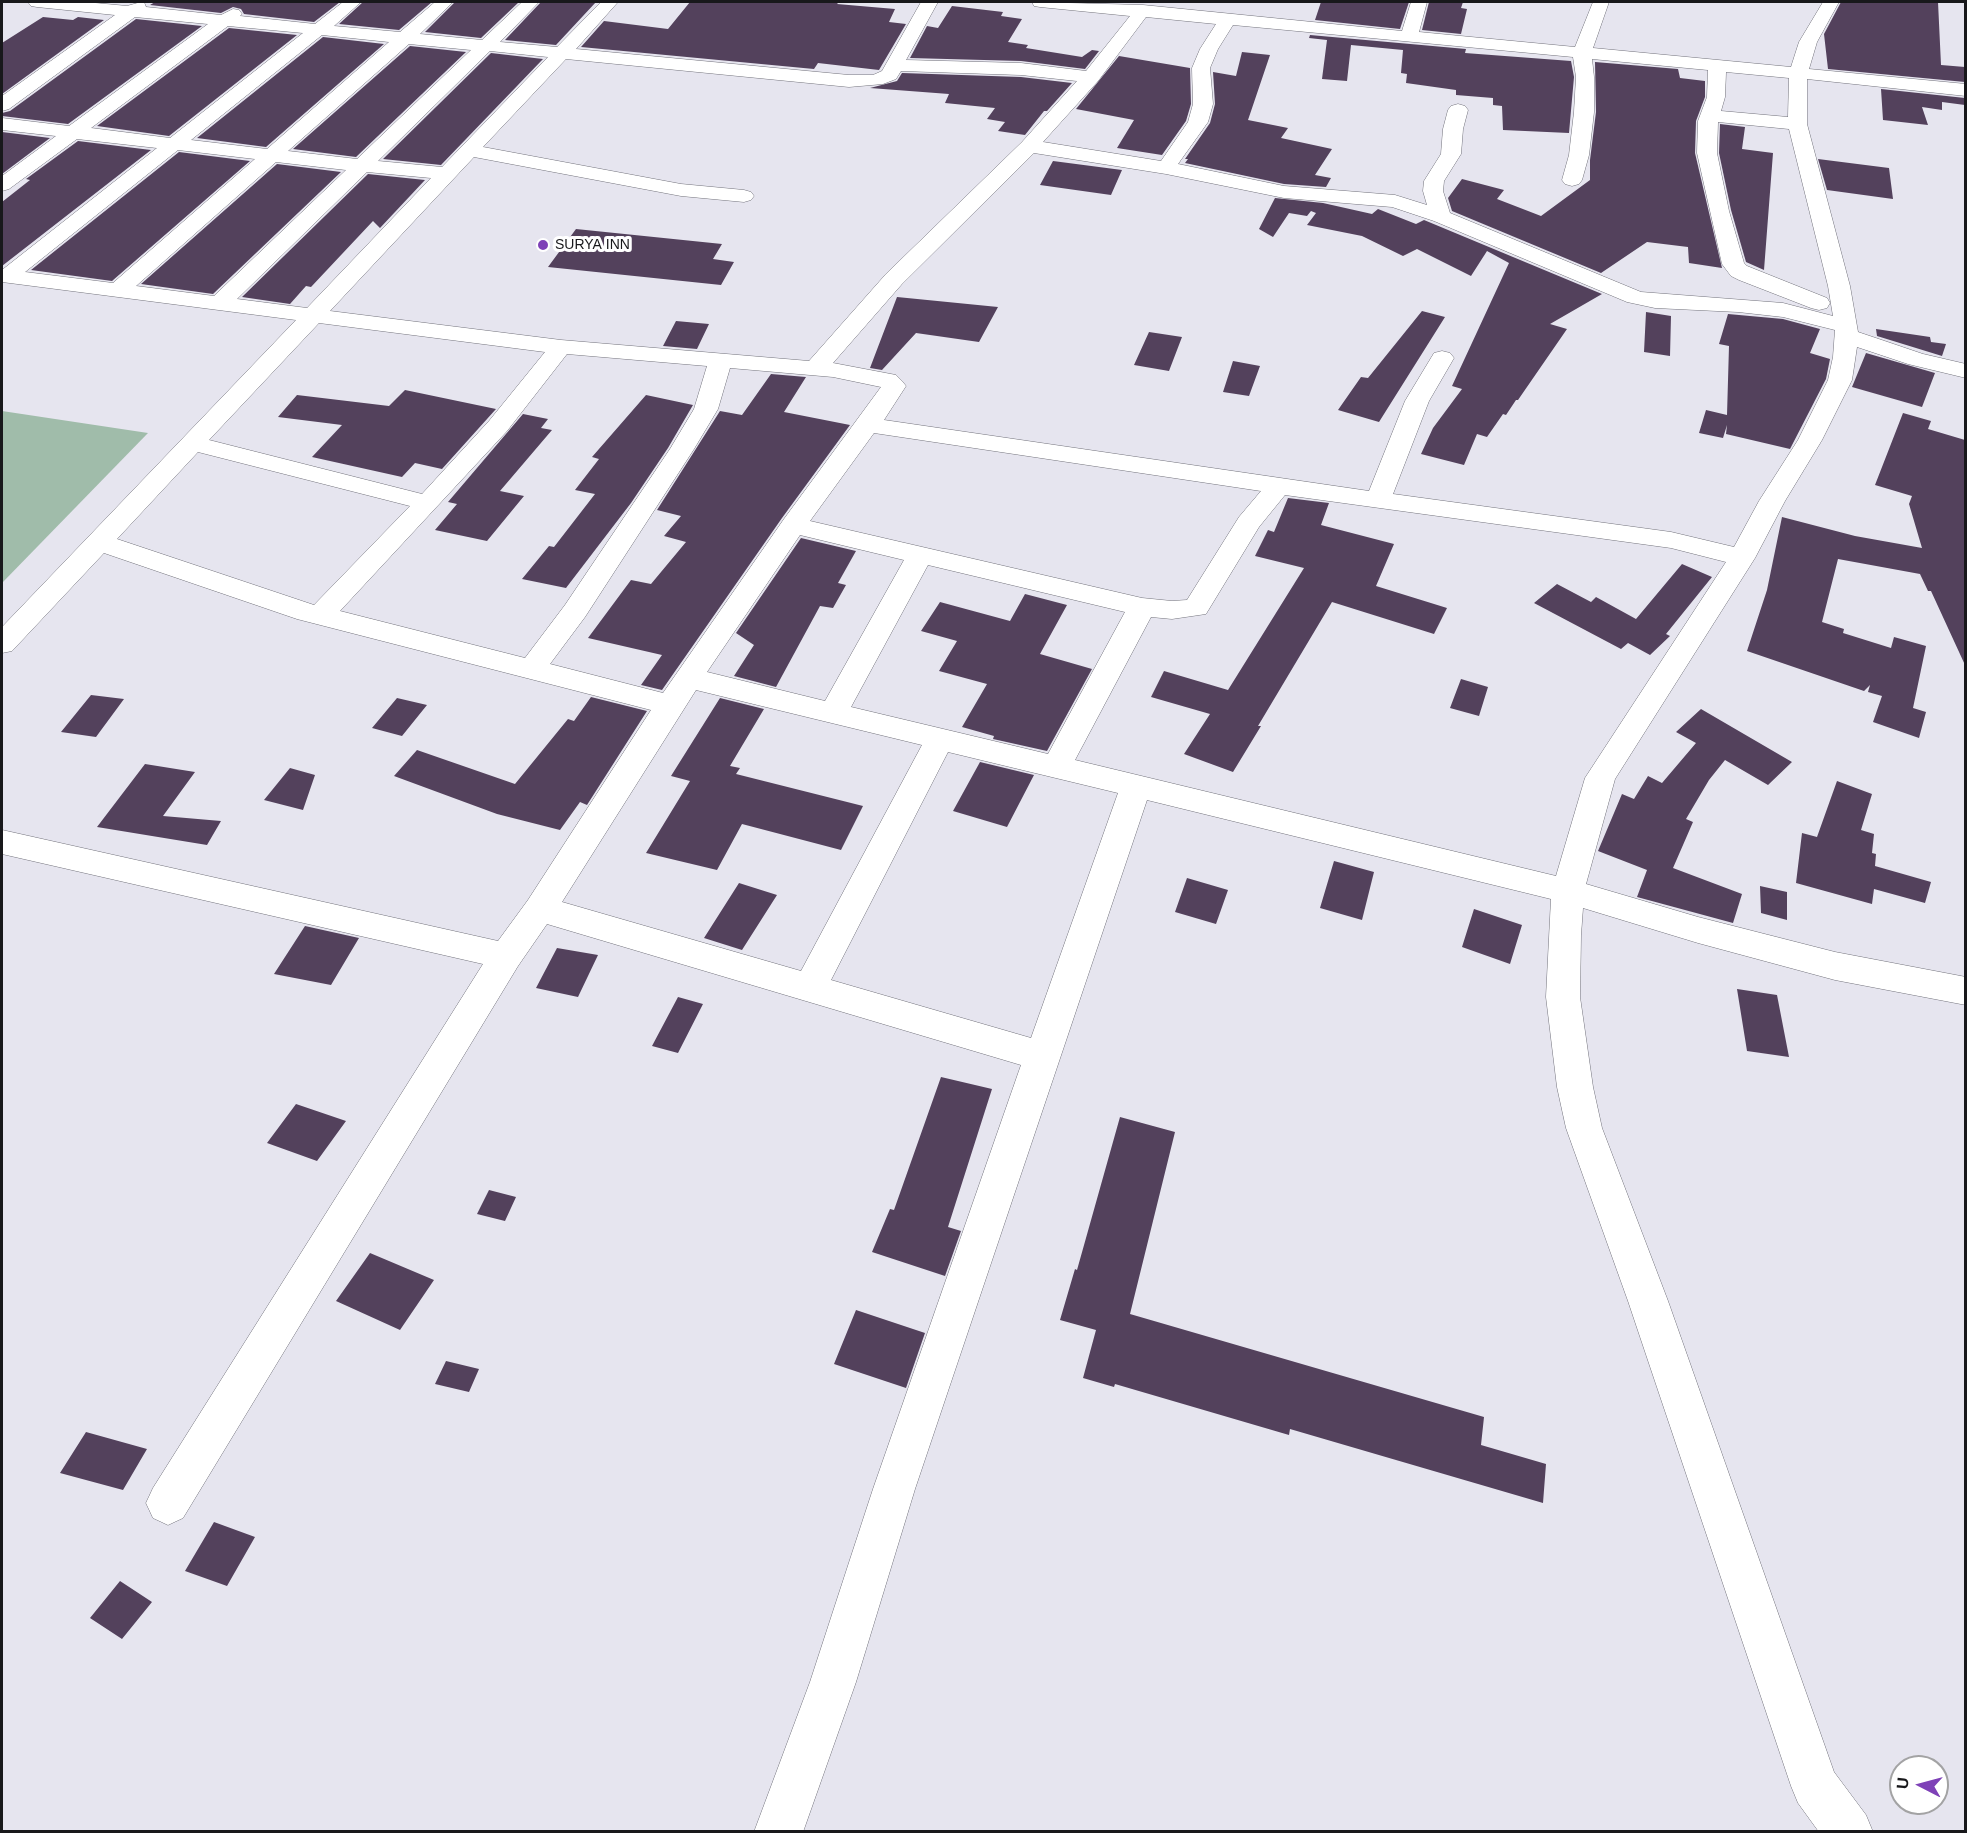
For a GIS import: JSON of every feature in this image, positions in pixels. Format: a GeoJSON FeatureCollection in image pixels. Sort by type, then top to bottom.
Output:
{"type":"FeatureCollection","features":[{"type":"Feature","properties":{"kind":"street"},"geometry":{"type":"LineString","coordinates":[[37,2],[137,6],[224,20],[317,30],[849,81],[885,77],[895,65],[929,2]]}},
{"type":"Feature","properties":{"kind":"street"},"geometry":{"type":"LineString","coordinates":[[2,185],[249,2]]}},
{"type":"Feature","properties":{"kind":"street"},"geometry":{"type":"LineString","coordinates":[[4,277],[353,2]]}},
{"type":"Feature","properties":{"kind":"street"},"geometry":{"type":"LineString","coordinates":[[117,292],[445,2]]}},
{"type":"Feature","properties":{"kind":"street"},"geometry":{"type":"LineString","coordinates":[[218,305],[531,2]]}},
{"type":"Feature","properties":{"kind":"street"},"geometry":{"type":"LineString","coordinates":[[2,644],[610,2]]}},
{"type":"Feature","properties":{"kind":"street"},"geometry":{"type":"LineString","coordinates":[[1040,2],[1157,8],[1228,19],[1965,90]]}},
{"type":"Feature","properties":{"kind":"street"},"geometry":{"type":"LineString","coordinates":[[1409,37],[1419,2]]}},
{"type":"Feature","properties":{"kind":"street"},"geometry":{"type":"LineString","coordinates":[[1572,180],[1579,155],[1584,112],[1581,53],[1601,2]]}},
{"type":"Feature","properties":{"kind":"street"},"geometry":{"type":"LineString","coordinates":[[1831,2],[1808,42],[1798,73],[1797,124],[1839,286],[1845,324],[1845,357],[1840,380],[1810,440],[1772,501],[1742,558],[1599,778],[1568,891],[1564,935],[1563,997],[1575,1087],[1584,1128],[1648,1301],[1818,1809],[1849,1832]]}},
{"type":"Feature","properties":{"kind":"street"},"geometry":{"type":"LineString","coordinates":[[2,105],[137,6]]}},
{"type":"Feature","properties":{"kind":"street"},"geometry":{"type":"LineString","coordinates":[[816,369],[894,279],[1029,146],[1157,8]]}},
{"type":"Feature","properties":{"kind":"street"},"geometry":{"type":"LineString","coordinates":[[1166,168],[1198,122],[1203,104],[1201,68],[1209,49],[1228,19]]}},
{"type":"Feature","properties":{"kind":"street"},"geometry":{"type":"LineString","coordinates":[[895,65],[1021,69],[1091,77]]}},
{"type":"Feature","properties":{"kind":"street"},"geometry":{"type":"LineString","coordinates":[[1717,66],[1716,96],[1710,116],[1707,153],[1733,264],[1739,271],[1916,359],[1965,371]]}},
{"type":"Feature","properties":{"kind":"street"},"geometry":{"type":"LineString","coordinates":[[1441,217],[1433,191],[1434,181],[1451,154],[1453,129],[1458,110]]}},
{"type":"Feature","properties":{"kind":"street"},"geometry":{"type":"LineString","coordinates":[[1710,116],[1797,124]]}},
{"type":"Feature","properties":{"kind":"street"},"geometry":{"type":"LineString","coordinates":[[2,124],[173,145],[449,174]]}},
{"type":"Feature","properties":{"kind":"street"},"geometry":{"type":"LineString","coordinates":[[1029,146],[1166,168],[1284,192],[1402,204],[1441,217],[1635,297],[1693,304],[1738,305],[1783,310],[1845,324]]}},
{"type":"Feature","properties":{"kind":"street"},"geometry":{"type":"LineString","coordinates":[[471,151],[681,190],[744,196]]}},
{"type":"Feature","properties":{"kind":"street"},"geometry":{"type":"LineString","coordinates":[[1402,204],[1433,191]]}},
{"type":"Feature","properties":{"kind":"street"},"geometry":{"type":"LineString","coordinates":[[4,277],[561,347],[816,369],[882,379],[892,383],[893,390],[824,480],[793,525],[670,705],[540,909],[506,956],[168,1503]]}},
{"type":"Feature","properties":{"kind":"street"},"geometry":{"type":"LineString","coordinates":[[320,615],[428,503],[504,418],[561,347]]}},
{"type":"Feature","properties":{"kind":"street"},"geometry":{"type":"LineString","coordinates":[[1378,499],[1417,401],[1442,358]]}},
{"type":"Feature","properties":{"kind":"street"},"geometry":{"type":"LineString","coordinates":[[531,670],[581,602],[688,439],[706,409],[721,360]]}},
{"type":"Feature","properties":{"kind":"street"},"geometry":{"type":"LineString","coordinates":[[868,425],[1279,486],[1671,540],[1742,558]]}},
{"type":"Feature","properties":{"kind":"street"},"geometry":{"type":"LineString","coordinates":[[192,443],[428,503]]}},
{"type":"Feature","properties":{"kind":"street"},"geometry":{"type":"LineString","coordinates":[[793,525],[1142,607],[1184,610],[1200,605],[1248,524],[1279,486]]}},
{"type":"Feature","properties":{"kind":"street"},"geometry":{"type":"LineString","coordinates":[[98,542],[320,615],[670,705]]}},
{"type":"Feature","properties":{"kind":"street"},"geometry":{"type":"LineString","coordinates":[[833,713],[920,555]]}},
{"type":"Feature","properties":{"kind":"street"},"geometry":{"type":"LineString","coordinates":[[1056,767],[1142,607]]}},
{"type":"Feature","properties":{"kind":"street"},"geometry":{"type":"LineString","coordinates":[[689,678],[1568,891],[1698,930],[1824,963],[1965,991]]}},
{"type":"Feature","properties":{"kind":"street"},"geometry":{"type":"LineString","coordinates":[[810,987],[939,739]]}},
{"type":"Feature","properties":{"kind":"street"},"geometry":{"type":"LineString","coordinates":[[778,1832],[833,1682],[894,1489],[1136,787]]}},
{"type":"Feature","properties":{"kind":"street"},"geometry":{"type":"LineString","coordinates":[[2,842],[506,956]]}},
{"type":"Feature","properties":{"kind":"street"},"geometry":{"type":"LineString","coordinates":[[540,909],[1042,1056]]}},
{"type":"Feature","properties":{"kind":"green space"},"geometry":{"type":"Polygon","coordinates":[[[2,411],[148,433],[2,583],[2,411]]]}},
{"type":"Feature","properties":{"kind":"building"},"geometry":{"type":"Polygon","coordinates":[[[155,2],[340,2],[314,22],[244,14],[241,9],[233,7],[221,13],[150,5],[155,2]]]}},
{"type":"Feature","properties":{"kind":"building"},"geometry":{"type":"Polygon","coordinates":[[[363,2],[432,2],[399,30],[339,24],[363,2]]]}},
{"type":"Feature","properties":{"kind":"building"},"geometry":{"type":"Polygon","coordinates":[[[455,2],[519,2],[481,38],[425,32],[455,2]]]}},
{"type":"Feature","properties":{"kind":"building"},"geometry":{"type":"Polygon","coordinates":[[[541,2],[596,2],[556,45],[505,40],[541,2]]]}},
{"type":"Feature","properties":{"kind":"building"},"geometry":{"type":"Polygon","coordinates":[[[690,2],[839,2],[837,4],[895,9],[889,22],[906,24],[879,70],[818,63],[814,69],[581,47],[604,21],[668,29],[690,2]]]}},
{"type":"Feature","properties":{"kind":"building"},"geometry":{"type":"Polygon","coordinates":[[[1321,2],[1409,2],[1400,29],[1315,20],[1321,2]]]}},
{"type":"Feature","properties":{"kind":"building"},"geometry":{"type":"Polygon","coordinates":[[[1429,2],[1463,2],[1461,8],[1467,9],[1461,34],[1422,30],[1429,2]]]}},
{"type":"Feature","properties":{"kind":"building"},"geometry":{"type":"Polygon","coordinates":[[[1841,2],[1938,2],[1941,65],[1965,67],[1965,82],[1828,69],[1824,34],[1841,2]]]}},
{"type":"Feature","properties":{"kind":"building"},"geometry":{"type":"Polygon","coordinates":[[[952,6],[1003,12],[1001,16],[1022,19],[1008,42],[1028,45],[1026,48],[1082,57],[1092,50],[1099,51],[1085,69],[1021,61],[910,58],[927,26],[938,28],[952,6]]]}},
{"type":"Feature","properties":{"kind":"building"},"geometry":{"type":"Polygon","coordinates":[[[43,17],[104,20],[2,94],[2,43],[43,17]]]}},
{"type":"Feature","properties":{"kind":"building"},"geometry":{"type":"Polygon","coordinates":[[[136,19],[202,26],[68,124],[2,116],[2,113],[10,111],[136,19]]]}},
{"type":"Feature","properties":{"kind":"building"},"geometry":{"type":"Polygon","coordinates":[[[229,28],[297,35],[169,136],[97,126],[229,28]]]}},
{"type":"Feature","properties":{"kind":"building"},"geometry":{"type":"Polygon","coordinates":[[[1310,35],[1466,49],[1465,53],[1571,61],[1574,77],[1569,133],[1503,130],[1502,106],[1493,105],[1493,98],[1456,95],[1456,90],[1406,83],[1407,74],[1401,73],[1403,50],[1351,45],[1347,81],[1322,79],[1327,40],[1309,38],[1310,35]]]}},
{"type":"Feature","properties":{"kind":"building"},"geometry":{"type":"Polygon","coordinates":[[[323,37],[384,44],[266,147],[197,138],[323,37]]]}},
{"type":"Feature","properties":{"kind":"building"},"geometry":{"type":"Polygon","coordinates":[[[410,46],[466,52],[356,157],[293,149],[410,46]]]}},
{"type":"Feature","properties":{"kind":"building"},"geometry":{"type":"Polygon","coordinates":[[[1242,52],[1270,55],[1248,120],[1288,128],[1281,138],[1332,149],[1315,175],[1331,178],[1326,187],[1284,184],[1185,163],[1188,159],[1185,159],[1210,123],[1215,104],[1213,72],[1236,76],[1242,52]]]}},
{"type":"Feature","properties":{"kind":"building"},"geometry":{"type":"Polygon","coordinates":[[[491,53],[543,59],[441,165],[383,159],[491,53]]]}},
{"type":"Feature","properties":{"kind":"building"},"geometry":{"type":"Polygon","coordinates":[[[1119,56],[1190,68],[1191,104],[1186,121],[1162,155],[1117,148],[1134,120],[1076,109],[1119,56]]]}},
{"type":"Feature","properties":{"kind":"building"},"geometry":{"type":"Polygon","coordinates":[[[1595,62],[1678,69],[1680,78],[1705,81],[1705,97],[1696,121],[1695,153],[1722,268],[1689,263],[1688,247],[1647,242],[1601,273],[1452,211],[1448,198],[1462,179],[1504,190],[1497,199],[1541,216],[1590,180],[1596,112],[1595,62]]]}},
{"type":"Feature","properties":{"kind":"building"},"geometry":{"type":"Polygon","coordinates":[[[902,73],[1021,77],[1072,83],[1047,111],[1044,111],[1025,135],[998,131],[1005,122],[987,119],[995,108],[945,103],[949,94],[870,88],[897,81],[902,73]]]}},
{"type":"Feature","properties":{"kind":"building"},"geometry":{"type":"Polygon","coordinates":[[[1881,89],[1965,98],[1965,105],[1942,102],[1942,110],[1922,107],[1928,125],[1883,120],[1881,89]]]}},
{"type":"Feature","properties":{"kind":"building"},"geometry":{"type":"Polygon","coordinates":[[[1720,124],[1745,127],[1742,149],[1773,153],[1764,270],[1746,262],[1731,210],[1719,153],[1720,124]]]}},
{"type":"Feature","properties":{"kind":"building"},"geometry":{"type":"Polygon","coordinates":[[[2,132],[50,138],[2,174],[2,132]]]}},
{"type":"Feature","properties":{"kind":"building"},"geometry":{"type":"Polygon","coordinates":[[[78,141],[151,150],[2,266],[2,202],[30,180],[26,179],[78,141]]]}},
{"type":"Feature","properties":{"kind":"building"},"geometry":{"type":"Polygon","coordinates":[[[179,152],[250,161],[112,281],[31,270],[179,152]]]}},
{"type":"Feature","properties":{"kind":"building"},"geometry":{"type":"Polygon","coordinates":[[[1818,159],[1889,168],[1893,199],[1827,190],[1818,159]]]}},
{"type":"Feature","properties":{"kind":"building"},"geometry":{"type":"Polygon","coordinates":[[[1053,161],[1122,170],[1111,195],[1040,185],[1053,161]]]}},
{"type":"Feature","properties":{"kind":"building"},"geometry":{"type":"Polygon","coordinates":[[[277,164],[341,172],[213,294],[141,284],[277,164]]]}},
{"type":"Feature","properties":{"kind":"building"},"geometry":{"type":"Polygon","coordinates":[[[368,174],[425,180],[380,228],[373,221],[311,287],[306,286],[290,304],[242,297],[368,174]]]}},
{"type":"Feature","properties":{"kind":"building"},"geometry":{"type":"Polygon","coordinates":[[[1275,198],[1323,203],[1372,214],[1378,209],[1416,224],[1424,220],[1602,294],[1550,324],[1567,329],[1506,415],[1503,414],[1487,437],[1477,434],[1464,465],[1421,454],[1433,428],[1462,389],[1452,386],[1509,263],[1487,251],[1471,276],[1417,249],[1403,256],[1362,236],[1307,225],[1316,213],[1311,211],[1307,216],[1289,213],[1273,237],[1259,229],[1275,198]]]}},
{"type":"Feature","properties":{"kind":"building"},"geometry":{"type":"Polygon","coordinates":[[[576,229],[722,244],[713,259],[734,262],[721,285],[548,267],[576,229]]]}},
{"type":"Feature","properties":{"kind":"building"},"geometry":{"type":"Polygon","coordinates":[[[897,297],[998,307],[979,342],[916,333],[882,370],[870,368],[897,297]]]}},
{"type":"Feature","properties":{"kind":"building"},"geometry":{"type":"Polygon","coordinates":[[[1422,311],[1445,317],[1379,422],[1338,410],[1361,377],[1368,378],[1422,311]]]}},
{"type":"Feature","properties":{"kind":"building"},"geometry":{"type":"Polygon","coordinates":[[[1646,312],[1671,316],[1670,356],[1644,352],[1646,312]]]}},
{"type":"Feature","properties":{"kind":"building"},"geometry":{"type":"Polygon","coordinates":[[[1728,314],[1783,319],[1820,329],[1810,353],[1830,359],[1826,379],[1790,449],[1726,434],[1727,425],[1723,438],[1699,433],[1706,410],[1727,415],[1729,346],[1719,344],[1728,314]]]}},
{"type":"Feature","properties":{"kind":"building"},"geometry":{"type":"Polygon","coordinates":[[[676,321],[709,324],[697,349],[663,346],[676,321]]]}},
{"type":"Feature","properties":{"kind":"building"},"geometry":{"type":"Polygon","coordinates":[[[1876,329],[1930,337],[1931,342],[1946,344],[1942,356],[1877,336],[1876,329]]]}},
{"type":"Feature","properties":{"kind":"building"},"geometry":{"type":"Polygon","coordinates":[[[1149,332],[1182,337],[1169,371],[1134,365],[1149,332]]]}},
{"type":"Feature","properties":{"kind":"building"},"geometry":{"type":"Polygon","coordinates":[[[1866,353],[1935,373],[1922,407],[1852,387],[1866,353]]]}},
{"type":"Feature","properties":{"kind":"building"},"geometry":{"type":"Polygon","coordinates":[[[1233,361],[1260,366],[1249,396],[1223,392],[1233,361]]]}},
{"type":"Feature","properties":{"kind":"building"},"geometry":{"type":"Polygon","coordinates":[[[771,374],[806,377],[784,412],[850,425],[662,690],[641,685],[662,655],[588,638],[631,580],[651,584],[686,542],[664,536],[681,516],[657,510],[720,411],[742,415],[771,374]]]}},
{"type":"Feature","properties":{"kind":"building"},"geometry":{"type":"Polygon","coordinates":[[[405,390],[496,409],[442,469],[415,463],[402,477],[312,457],[342,425],[278,417],[297,395],[389,406],[405,390]]]}},
{"type":"Feature","properties":{"kind":"building"},"geometry":{"type":"Polygon","coordinates":[[[646,395],[693,405],[668,448],[631,503],[566,588],[522,579],[549,546],[554,547],[595,494],[575,490],[599,459],[592,457],[646,395]]]}},
{"type":"Feature","properties":{"kind":"building"},"geometry":{"type":"Polygon","coordinates":[[[1903,413],[1931,421],[1928,429],[1965,440],[1965,665],[1931,591],[1928,591],[1920,574],[1838,559],[1822,622],[1844,629],[1843,633],[1891,648],[1894,637],[1926,646],[1913,708],[1926,712],[1919,738],[1873,722],[1882,696],[1868,692],[1870,685],[1864,691],[1747,651],[1767,590],[1782,517],[1855,536],[1922,548],[1909,504],[1912,496],[1875,485],[1903,413]]]}},
{"type":"Feature","properties":{"kind":"building"},"geometry":{"type":"Polygon","coordinates":[[[523,414],[548,419],[541,428],[552,430],[500,491],[524,496],[487,541],[435,530],[457,504],[448,502],[523,414]]]}},
{"type":"Feature","properties":{"kind":"building"},"geometry":{"type":"Polygon","coordinates":[[[1288,498],[1329,503],[1321,525],[1394,544],[1376,586],[1447,608],[1434,634],[1332,602],[1233,772],[1184,754],[1210,714],[1151,697],[1164,671],[1228,690],[1304,568],[1255,556],[1268,530],[1274,532],[1288,498]]]}},
{"type":"Feature","properties":{"kind":"building"},"geometry":{"type":"Polygon","coordinates":[[[801,538],[856,551],[838,583],[846,585],[833,608],[820,606],[776,687],[734,676],[754,645],[736,633],[801,538]]]}},
{"type":"Feature","properties":{"kind":"building"},"geometry":{"type":"Polygon","coordinates":[[[1682,564],[1712,577],[1666,634],[1670,636],[1650,655],[1628,643],[1621,649],[1534,603],[1557,584],[1591,602],[1596,597],[1636,619],[1682,564]]]}},
{"type":"Feature","properties":{"kind":"building"},"geometry":{"type":"Polygon","coordinates":[[[1025,594],[1067,605],[1040,654],[1092,669],[1047,751],[993,739],[994,736],[962,727],[987,684],[939,671],[957,641],[921,631],[940,602],[1010,621],[1025,594]]]}},
{"type":"Feature","properties":{"kind":"building"},"geometry":{"type":"Polygon","coordinates":[[[1461,679],[1488,687],[1479,716],[1450,708],[1461,679]]]}},
{"type":"Feature","properties":{"kind":"building"},"geometry":{"type":"Polygon","coordinates":[[[91,695],[124,699],[96,737],[61,732],[91,695]]]}},
{"type":"Feature","properties":{"kind":"building"},"geometry":{"type":"Polygon","coordinates":[[[591,697],[647,711],[587,805],[580,802],[560,830],[497,814],[394,776],[417,750],[515,784],[568,719],[574,721],[591,697]]]}},
{"type":"Feature","properties":{"kind":"building"},"geometry":{"type":"Polygon","coordinates":[[[397,698],[427,705],[402,736],[372,728],[397,698]]]}},
{"type":"Feature","properties":{"kind":"building"},"geometry":{"type":"Polygon","coordinates":[[[720,698],[764,709],[730,766],[740,768],[736,774],[863,806],[841,850],[742,824],[717,870],[646,853],[690,781],[671,776],[720,698]]]}},
{"type":"Feature","properties":{"kind":"building"},"geometry":{"type":"Polygon","coordinates":[[[1701,709],[1792,762],[1768,785],[1725,760],[1709,780],[1686,819],[1693,822],[1673,868],[1742,894],[1733,923],[1637,897],[1647,870],[1598,851],[1622,794],[1634,799],[1648,776],[1662,783],[1696,743],[1676,732],[1701,709]]]}},
{"type":"Feature","properties":{"kind":"building"},"geometry":{"type":"Polygon","coordinates":[[[980,762],[1034,775],[1007,827],[953,811],[980,762]]]}},
{"type":"Feature","properties":{"kind":"building"},"geometry":{"type":"Polygon","coordinates":[[[145,764],[195,772],[163,816],[221,821],[207,845],[97,827],[145,764]]]}},
{"type":"Feature","properties":{"kind":"building"},"geometry":{"type":"Polygon","coordinates":[[[290,768],[315,775],[303,810],[264,800],[290,768]]]}},
{"type":"Feature","properties":{"kind":"building"},"geometry":{"type":"Polygon","coordinates":[[[1837,781],[1872,794],[1861,830],[1874,834],[1872,853],[1876,854],[1875,866],[1931,882],[1925,903],[1874,889],[1872,904],[1796,883],[1802,833],[1817,837],[1837,781]]]}},
{"type":"Feature","properties":{"kind":"building"},"geometry":{"type":"Polygon","coordinates":[[[1334,861],[1374,872],[1362,920],[1320,908],[1334,861]]]}},
{"type":"Feature","properties":{"kind":"building"},"geometry":{"type":"Polygon","coordinates":[[[1187,878],[1228,890],[1216,924],[1175,912],[1187,878]]]}},
{"type":"Feature","properties":{"kind":"building"},"geometry":{"type":"Polygon","coordinates":[[[739,883],[777,895],[742,950],[704,938],[739,883]]]}},
{"type":"Feature","properties":{"kind":"building"},"geometry":{"type":"Polygon","coordinates":[[[1760,886],[1787,892],[1787,920],[1761,913],[1760,886]]]}},
{"type":"Feature","properties":{"kind":"building"},"geometry":{"type":"Polygon","coordinates":[[[1474,909],[1522,925],[1510,964],[1462,947],[1474,909]]]}},
{"type":"Feature","properties":{"kind":"building"},"geometry":{"type":"Polygon","coordinates":[[[305,926],[359,938],[331,985],[274,974],[305,926]]]}},
{"type":"Feature","properties":{"kind":"building"},"geometry":{"type":"Polygon","coordinates":[[[557,948],[598,955],[578,997],[536,988],[557,948]]]}},
{"type":"Feature","properties":{"kind":"building"},"geometry":{"type":"Polygon","coordinates":[[[1737,989],[1777,995],[1789,1057],[1747,1051],[1737,989]]]}},
{"type":"Feature","properties":{"kind":"building"},"geometry":{"type":"Polygon","coordinates":[[[678,997],[703,1004],[678,1053],[652,1046],[678,997]]]}},
{"type":"Feature","properties":{"kind":"building"},"geometry":{"type":"Polygon","coordinates":[[[941,1077],[992,1089],[948,1227],[961,1231],[945,1276],[872,1252],[890,1209],[894,1210],[941,1077]]]}},
{"type":"Feature","properties":{"kind":"building"},"geometry":{"type":"Polygon","coordinates":[[[296,1104],[346,1121],[317,1161],[267,1143],[296,1104]]]}},
{"type":"Feature","properties":{"kind":"building"},"geometry":{"type":"Polygon","coordinates":[[[1120,1117],[1175,1132],[1130,1314],[1484,1417],[1481,1445],[1546,1464],[1543,1503],[1290,1429],[1289,1435],[1115,1384],[1114,1387],[1083,1378],[1096,1330],[1060,1320],[1075,1269],[1077,1270],[1120,1117]]]}},
{"type":"Feature","properties":{"kind":"building"},"geometry":{"type":"Polygon","coordinates":[[[489,1190],[516,1197],[505,1221],[477,1214],[489,1190]]]}},
{"type":"Feature","properties":{"kind":"building"},"geometry":{"type":"Polygon","coordinates":[[[370,1253],[434,1280],[400,1330],[336,1301],[370,1253]]]}},
{"type":"Feature","properties":{"kind":"building"},"geometry":{"type":"Polygon","coordinates":[[[856,1310],[925,1333],[906,1388],[834,1364],[856,1310]]]}},
{"type":"Feature","properties":{"kind":"building"},"geometry":{"type":"Polygon","coordinates":[[[446,1361],[479,1369],[469,1392],[435,1384],[446,1361]]]}},
{"type":"Feature","properties":{"kind":"building"},"geometry":{"type":"Polygon","coordinates":[[[86,1432],[147,1449],[123,1490],[60,1473],[86,1432]]]}},
{"type":"Feature","properties":{"kind":"building"},"geometry":{"type":"Polygon","coordinates":[[[214,1522],[255,1537],[227,1586],[185,1571],[214,1522]]]}},
{"type":"Feature","properties":{"kind":"building"},"geometry":{"type":"Polygon","coordinates":[[[120,1581],[152,1602],[122,1639],[90,1618],[120,1581]]]}},
{"type":"Feature","properties":{"kind":"place","name":"SURYA INN"},"geometry":{"type":"Point","coordinates":[543,245]}}]}
